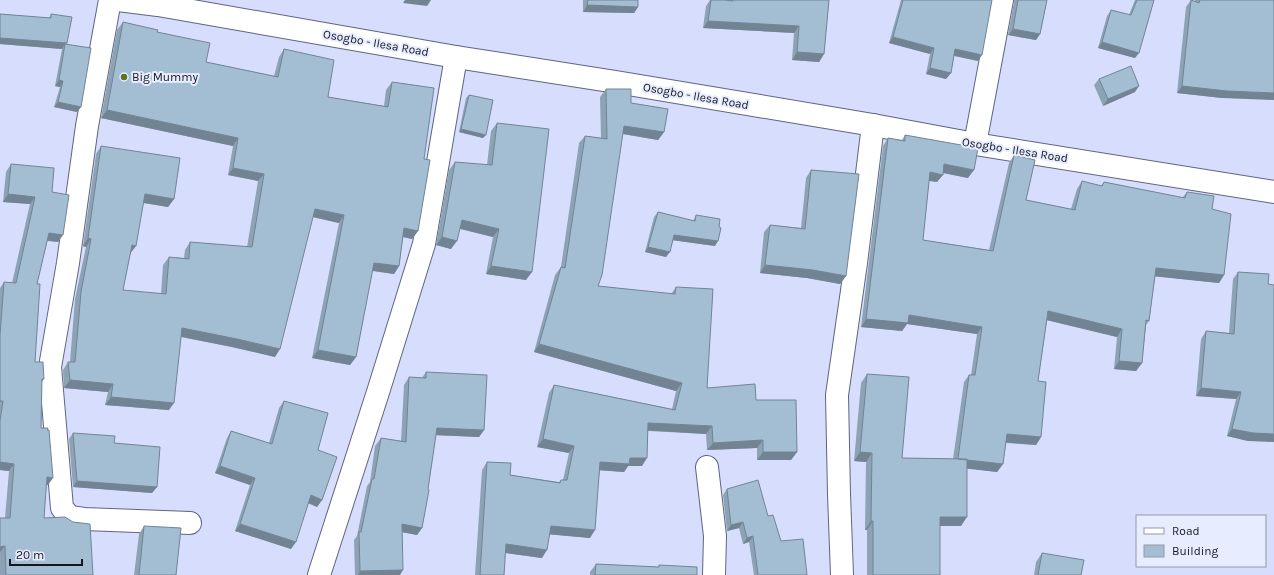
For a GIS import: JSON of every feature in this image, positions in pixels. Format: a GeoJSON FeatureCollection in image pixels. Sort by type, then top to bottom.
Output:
{"type":"FeatureCollection","features":[{"type":"Feature","properties":{"kind":"street"},"geometry":{"type":"LineString","coordinates":[[110,0],[87,126],[68,262],[50,367],[62,508],[70,517],[84,519],[190,523]]}},
{"type":"Feature","properties":{"kind":"street","name":"Osogbo - Ilesa Road"},"geometry":{"type":"LineString","coordinates":[[118,0],[158,2],[456,57],[616,82],[975,144],[1274,192]]}},
{"type":"Feature","properties":{"kind":"street"},"geometry":{"type":"LineString","coordinates":[[975,144],[1002,0]]}},
{"type":"Feature","properties":{"kind":"street"},"geometry":{"type":"LineString","coordinates":[[319,575],[424,244],[456,57]]}},
{"type":"Feature","properties":{"kind":"street"},"geometry":{"type":"LineString","coordinates":[[842,575],[837,395],[856,262],[872,125]]}},
{"type":"Feature","properties":{"kind":"street"},"geometry":{"type":"LineString","coordinates":[[707,468],[715,536],[714,575]]}},
{"type":"Feature","properties":{"kind":"building"},"geometry":{"type":"Polygon","coordinates":[[[588,0],[638,0],[638,7],[587,5],[588,0]]]}},
{"type":"Feature","properties":{"kind":"building"},"geometry":{"type":"Polygon","coordinates":[[[711,0],[829,0],[824,54],[797,52],[799,26],[708,21],[711,0]]]}},
{"type":"Feature","properties":{"kind":"building"},"geometry":{"type":"Polygon","coordinates":[[[903,0],[992,0],[982,55],[955,49],[951,73],[930,68],[934,48],[893,37],[903,0]]]}},
{"type":"Feature","properties":{"kind":"building"},"geometry":{"type":"Polygon","coordinates":[[[1018,0],[1047,0],[1040,34],[1013,29],[1018,0]]]}},
{"type":"Feature","properties":{"kind":"building"},"geometry":{"type":"Polygon","coordinates":[[[1137,0],[1154,0],[1139,53],[1102,42],[1111,10],[1131,15],[1137,0]]]}},
{"type":"Feature","properties":{"kind":"building"},"geometry":{"type":"Polygon","coordinates":[[[1191,0],[1199,3],[1200,0],[1274,0],[1274,93],[1227,91],[1182,86],[1191,0]]]}},
{"type":"Feature","properties":{"kind":"building"},"geometry":{"type":"Polygon","coordinates":[[[0,14],[51,18],[51,14],[72,17],[67,43],[0,38],[0,14]]]}},
{"type":"Feature","properties":{"kind":"building"},"geometry":{"type":"Polygon","coordinates":[[[123,22],[158,30],[157,32],[210,43],[206,62],[278,77],[284,49],[334,60],[328,97],[388,107],[392,82],[434,88],[424,159],[430,160],[418,231],[404,228],[399,266],[374,263],[356,357],[318,350],[344,215],[315,209],[280,349],[182,328],[174,403],[111,397],[113,384],[70,380],[68,362],[75,362],[81,292],[91,239],[88,238],[101,146],[180,158],[174,199],[145,194],[136,246],[132,245],[123,290],[166,294],[169,257],[189,259],[190,242],[252,247],[264,174],[233,168],[238,138],[107,110],[123,22]]]}},
{"type":"Feature","properties":{"kind":"building"},"geometry":{"type":"Polygon","coordinates":[[[65,44],[91,48],[81,107],[58,102],[63,81],[59,80],[65,44]]]}},
{"type":"Feature","properties":{"kind":"building"},"geometry":{"type":"Polygon","coordinates":[[[1131,66],[1139,86],[1108,99],[1099,79],[1131,66]]]}},
{"type":"Feature","properties":{"kind":"building"},"geometry":{"type":"Polygon","coordinates":[[[606,89],[631,89],[631,103],[668,109],[664,132],[624,126],[602,275],[598,286],[675,294],[676,287],[713,289],[707,388],[755,384],[756,400],[796,400],[797,452],[763,452],[763,440],[713,443],[712,426],[648,423],[647,458],[630,458],[629,464],[600,462],[595,530],[551,526],[547,550],[506,544],[504,575],[480,575],[487,462],[511,463],[510,475],[560,483],[561,480],[567,480],[574,446],[543,439],[554,385],[675,410],[682,383],[539,344],[561,267],[565,268],[585,136],[607,139],[606,89]]]}},
{"type":"Feature","properties":{"kind":"building"},"geometry":{"type":"Polygon","coordinates":[[[469,95],[493,100],[486,135],[461,129],[469,95]]]}},
{"type":"Feature","properties":{"kind":"building"},"geometry":{"type":"Polygon","coordinates":[[[497,123],[549,129],[532,272],[491,266],[499,229],[462,220],[457,241],[442,237],[455,162],[492,165],[497,123]]]}},
{"type":"Feature","properties":{"kind":"building"},"geometry":{"type":"Polygon","coordinates":[[[905,135],[978,148],[974,170],[944,164],[943,175],[930,172],[923,240],[993,251],[1014,155],[1035,160],[1026,200],[1075,210],[1082,181],[1102,186],[1104,182],[1185,198],[1187,192],[1214,196],[1212,209],[1231,214],[1224,275],[1156,268],[1149,321],[1146,320],[1142,363],[1119,361],[1122,329],[1048,311],[1038,381],[1046,382],[1041,437],[1007,434],[1003,464],[958,459],[969,375],[975,375],[982,327],[909,315],[908,323],[866,319],[888,138],[905,141],[905,135]]]}},
{"type":"Feature","properties":{"kind":"building"},"geometry":{"type":"Polygon","coordinates":[[[11,164],[54,168],[52,192],[69,195],[63,235],[49,233],[37,284],[40,284],[35,362],[43,362],[44,379],[42,379],[41,428],[48,428],[47,430],[49,430],[53,478],[47,477],[44,518],[65,517],[73,522],[90,524],[93,575],[6,575],[5,546],[0,547],[0,518],[10,518],[14,464],[0,462],[0,421],[3,401],[0,401],[0,335],[4,282],[16,283],[35,197],[8,194],[11,164]]]}},
{"type":"Feature","properties":{"kind":"building"},"geometry":{"type":"Polygon","coordinates":[[[811,170],[859,174],[846,276],[813,270],[765,265],[770,225],[805,229],[811,170]]]}},
{"type":"Feature","properties":{"kind":"building"},"geometry":{"type":"Polygon","coordinates":[[[658,212],[695,221],[696,215],[720,219],[719,227],[721,228],[718,241],[674,235],[670,252],[648,247],[658,212]]]}},
{"type":"Feature","properties":{"kind":"building"},"geometry":{"type":"Polygon","coordinates":[[[1238,272],[1269,274],[1268,284],[1274,285],[1274,434],[1253,433],[1232,429],[1241,392],[1201,388],[1206,331],[1234,334],[1238,272]]]}},
{"type":"Feature","properties":{"kind":"building"},"geometry":{"type":"Polygon","coordinates":[[[426,372],[487,375],[484,430],[437,428],[429,490],[422,528],[402,524],[403,570],[360,571],[359,532],[361,532],[372,479],[374,479],[381,438],[406,442],[409,377],[426,378],[426,372]]]}},
{"type":"Feature","properties":{"kind":"building"},"geometry":{"type":"Polygon","coordinates":[[[867,374],[909,377],[902,458],[967,459],[967,517],[940,517],[940,575],[873,575],[873,521],[871,521],[872,453],[860,452],[867,374]]]}},
{"type":"Feature","properties":{"kind":"building"},"geometry":{"type":"Polygon","coordinates":[[[284,401],[328,413],[318,450],[337,457],[322,500],[311,495],[296,542],[240,524],[255,478],[220,466],[231,431],[272,444],[284,401]]]}},
{"type":"Feature","properties":{"kind":"building"},"geometry":{"type":"Polygon","coordinates":[[[73,433],[115,436],[114,443],[160,447],[157,487],[77,481],[73,433]]]}},
{"type":"Feature","properties":{"kind":"building"},"geometry":{"type":"Polygon","coordinates":[[[758,480],[768,516],[773,515],[781,541],[803,539],[807,575],[758,575],[753,536],[747,538],[743,522],[731,525],[727,489],[758,480]]]}},
{"type":"Feature","properties":{"kind":"building"},"geometry":{"type":"Polygon","coordinates":[[[144,526],[181,528],[176,575],[139,575],[144,526]]]}},
{"type":"Feature","properties":{"kind":"building"},"geometry":{"type":"Polygon","coordinates":[[[1042,553],[1084,560],[1081,575],[1038,575],[1042,553]]]}},
{"type":"Feature","properties":{"kind":"building"},"geometry":{"type":"Polygon","coordinates":[[[596,564],[697,567],[697,575],[595,575],[596,564]]]}},
{"type":"Feature","properties":{"kind":"place","name":"Big Mummy"},"geometry":{"type":"Point","coordinates":[124,77]}}]}
